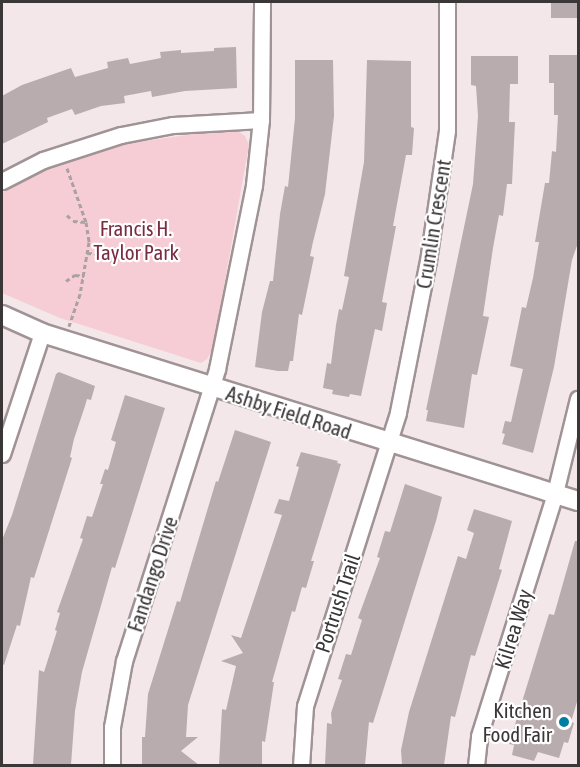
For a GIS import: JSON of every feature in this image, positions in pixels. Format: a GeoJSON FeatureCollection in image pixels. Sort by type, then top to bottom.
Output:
{"type":"FeatureCollection","features":[{"type":"Feature","properties":{"kind":"street"},"geometry":{"type":"LineString","coordinates":[[212,387],[254,185],[261,120],[262,2]]}},
{"type":"Feature","properties":{"kind":"street","name":"Crumlin Crescent"},"geometry":{"type":"LineString","coordinates":[[388,443],[398,412],[443,172],[447,130],[447,2]]}},
{"type":"Feature","properties":{"kind":"street"},"geometry":{"type":"LineString","coordinates":[[2,181],[54,156],[120,135],[173,125],[261,120]]}},
{"type":"Feature","properties":{"kind":"street","name":"Ashby Field Road"},"geometry":{"type":"LineString","coordinates":[[2,315],[42,333],[579,501]]}},
{"type":"Feature","properties":{"kind":"street"},"geometry":{"type":"LineString","coordinates":[[2,454],[42,333]]}},
{"type":"Feature","properties":{"kind":"street","name":"Fandango Drive"},"geometry":{"type":"LineString","coordinates":[[112,765],[112,727],[124,661],[212,387]]}},
{"type":"Feature","properties":{"kind":"street","name":"Kilrea Way"},"geometry":{"type":"LineString","coordinates":[[476,765],[479,736],[555,494],[579,399]]}},
{"type":"Feature","properties":{"kind":"street","name":"Portrush Trail"},"geometry":{"type":"LineString","coordinates":[[301,765],[301,730],[307,698],[388,443]]}},
{"type":"Feature","properties":{"kind":"path"},"geometry":{"type":"LineString","coordinates":[[65,164],[86,222],[89,242],[84,276],[69,326]]}},
{"type":"Feature","properties":{"kind":"path"},"geometry":{"type":"LineString","coordinates":[[67,215],[73,221],[86,222]]}},
{"type":"Feature","properties":{"kind":"path"},"geometry":{"type":"LineString","coordinates":[[87,253],[102,254]]}},
{"type":"Feature","properties":{"kind":"path"},"geometry":{"type":"LineString","coordinates":[[66,281],[75,275],[84,276]]}},
{"type":"Feature","properties":{"kind":"green space","name":"Francis H. Taylor Park"},"geometry":{"type":"Polygon","coordinates":[[[214,131],[239,132],[245,136],[249,145],[213,348],[207,359],[201,363],[60,318],[2,293],[2,192],[59,164],[118,145],[214,131]]]}},
{"type":"Feature","properties":{"kind":"building"},"geometry":{"type":"Polygon","coordinates":[[[551,2],[578,2],[578,18],[551,18],[551,2]]]}},
{"type":"Feature","properties":{"kind":"building"},"geometry":{"type":"Polygon","coordinates":[[[236,47],[237,88],[185,91],[152,97],[151,91],[124,96],[125,103],[101,106],[75,115],[72,109],[47,118],[48,122],[2,144],[2,96],[22,85],[71,68],[75,77],[108,68],[107,62],[128,58],[130,64],[161,58],[160,52],[214,51],[214,48],[236,47]]]}},
{"type":"Feature","properties":{"kind":"building"},"geometry":{"type":"Polygon","coordinates":[[[549,55],[579,55],[579,240],[572,260],[554,367],[533,453],[502,444],[505,434],[502,433],[505,421],[511,422],[523,369],[510,366],[522,307],[526,308],[533,278],[539,242],[535,242],[545,183],[549,183],[552,151],[556,152],[558,115],[554,115],[554,83],[549,83],[549,55]]]}},
{"type":"Feature","properties":{"kind":"building"},"geometry":{"type":"Polygon","coordinates":[[[471,56],[518,56],[518,84],[510,84],[509,122],[515,122],[512,184],[507,184],[503,216],[499,215],[483,316],[489,317],[477,375],[472,374],[464,428],[426,421],[428,410],[426,410],[473,184],[478,116],[476,86],[471,85],[471,56]]]}},
{"type":"Feature","properties":{"kind":"building"},"geometry":{"type":"Polygon","coordinates":[[[295,60],[333,60],[334,116],[325,194],[310,256],[314,257],[302,315],[299,314],[293,361],[290,361],[288,371],[278,371],[255,367],[262,312],[270,281],[273,281],[285,186],[288,187],[295,118],[295,60]]]}},
{"type":"Feature","properties":{"kind":"building"},"geometry":{"type":"Polygon","coordinates":[[[367,60],[411,61],[411,127],[414,128],[412,155],[406,155],[393,226],[396,226],[382,302],[387,303],[382,331],[375,329],[361,396],[350,394],[349,397],[332,394],[333,390],[323,388],[327,363],[331,364],[339,309],[342,310],[349,277],[344,276],[364,162],[367,60]]]}},
{"type":"Feature","properties":{"kind":"building"},"geometry":{"type":"Polygon","coordinates":[[[113,247],[121,255],[113,263],[105,255],[113,247]]]}},
{"type":"Feature","properties":{"kind":"building"},"geometry":{"type":"Polygon","coordinates":[[[59,372],[95,386],[91,400],[87,399],[74,439],[70,457],[72,458],[34,578],[31,577],[20,626],[17,625],[4,665],[2,664],[2,540],[56,374],[59,372]]]}},
{"type":"Feature","properties":{"kind":"building"},"geometry":{"type":"Polygon","coordinates":[[[125,395],[165,408],[115,568],[112,567],[82,672],[75,711],[71,765],[33,765],[39,670],[44,672],[57,631],[55,630],[60,613],[57,612],[83,539],[80,538],[87,516],[92,517],[103,484],[100,484],[105,469],[108,470],[116,442],[111,440],[125,395]]]}},
{"type":"Feature","properties":{"kind":"building"},"geometry":{"type":"Polygon","coordinates":[[[235,430],[271,442],[188,705],[186,737],[198,737],[181,751],[199,765],[142,765],[142,737],[145,737],[148,694],[177,601],[180,602],[216,481],[218,482],[235,430]]]}},
{"type":"Feature","properties":{"kind":"building"},"geometry":{"type":"Polygon","coordinates":[[[301,452],[338,461],[337,463],[341,464],[311,561],[314,561],[306,588],[302,587],[295,612],[292,611],[272,682],[274,682],[265,742],[262,741],[262,765],[219,765],[222,709],[226,710],[236,666],[221,661],[243,653],[231,635],[241,638],[282,515],[274,513],[279,499],[289,501],[301,452]]]}},
{"type":"Feature","properties":{"kind":"building"},"geometry":{"type":"Polygon","coordinates":[[[405,484],[442,497],[436,521],[373,723],[369,722],[365,765],[325,765],[327,723],[332,724],[331,713],[342,680],[338,679],[346,654],[351,655],[362,620],[358,618],[380,558],[377,557],[385,531],[390,532],[405,484]]]}},
{"type":"Feature","properties":{"kind":"building"},"geometry":{"type":"Polygon","coordinates":[[[474,509],[512,521],[499,569],[502,570],[475,656],[471,655],[455,717],[451,716],[444,765],[402,765],[401,750],[409,712],[458,556],[466,559],[474,533],[467,530],[474,509]]]}},
{"type":"Feature","properties":{"kind":"building"},"geometry":{"type":"Polygon","coordinates":[[[575,541],[579,541],[579,695],[571,722],[574,723],[568,743],[564,742],[559,758],[538,752],[534,761],[512,755],[514,745],[509,744],[549,614],[554,615],[575,541]]]}},
{"type":"Feature","properties":{"kind":"place","name":"Kitchen Food Fair"},"geometry":{"type":"Point","coordinates":[564,722]}}]}
